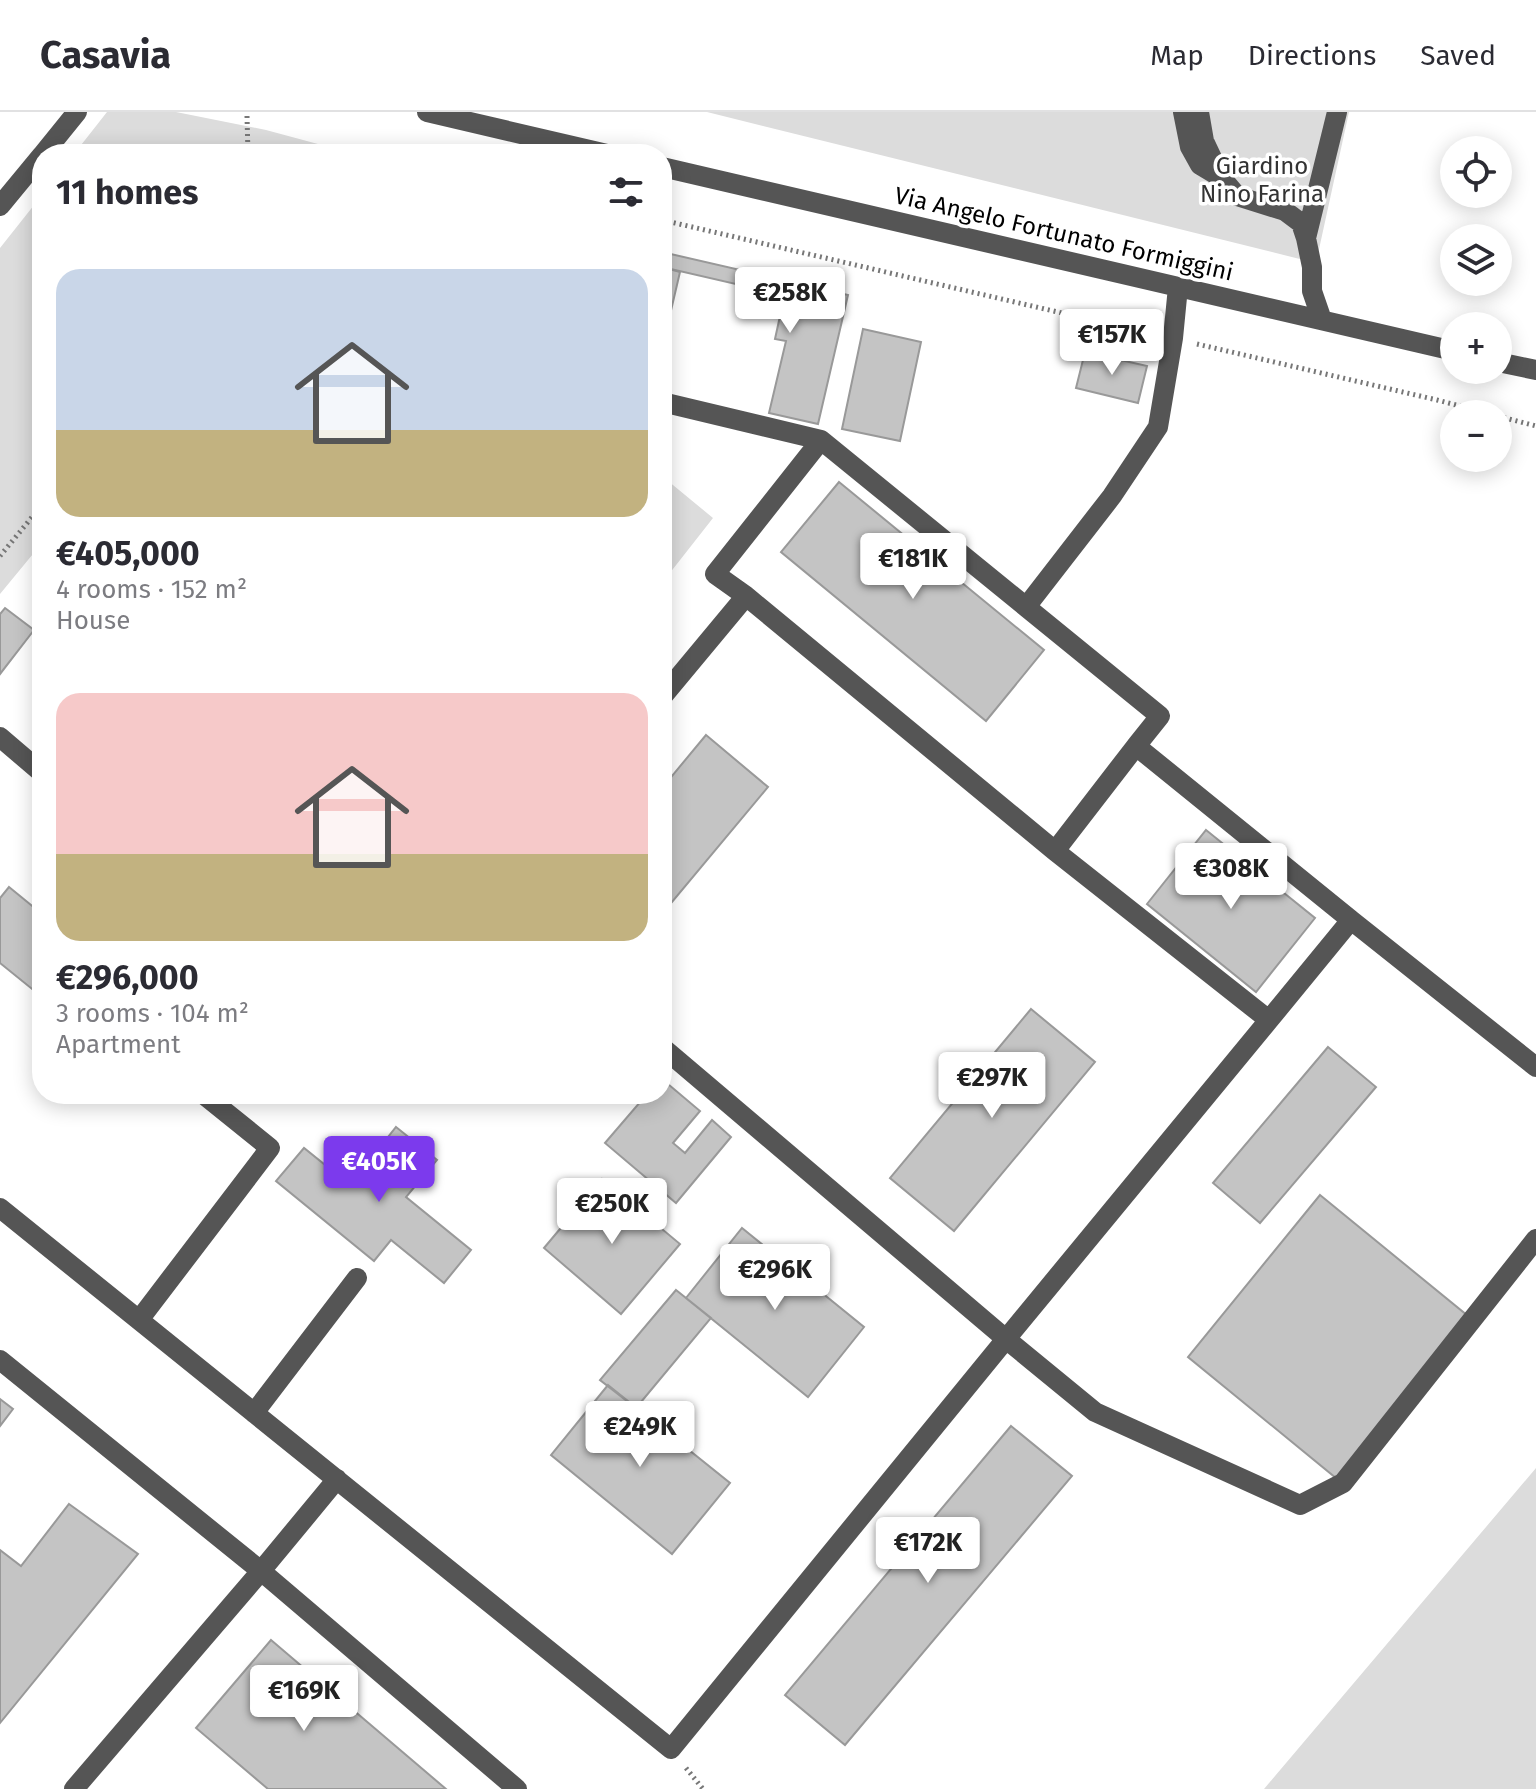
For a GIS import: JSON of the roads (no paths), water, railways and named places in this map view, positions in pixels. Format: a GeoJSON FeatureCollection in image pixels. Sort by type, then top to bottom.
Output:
{"type":"FeatureCollection","features":[{"type":"Feature","properties":{"kind":"street"},"geometry":{"type":"LineString","coordinates":[[427,112],[564,144]]}},
{"type":"Feature","properties":{"kind":"street"},"geometry":{"type":"LineString","coordinates":[[1183,112],[1190,147],[1200,165],[1221,177]]}},
{"type":"Feature","properties":{"kind":"street"},"geometry":{"type":"LineString","coordinates":[[1199,112],[1204,141],[1221,177],[1237,196],[1285,211],[1301,223],[1312,267],[1312,291],[1322,320]]}},
{"type":"Feature","properties":{"kind":"street"},"geometry":{"type":"LineString","coordinates":[[1306,238],[1337,112]]}},
{"type":"Feature","properties":{"kind":"street"},"geometry":{"type":"LineString","coordinates":[[51,144],[77,113]]}},
{"type":"Feature","properties":{"kind":"street"},"geometry":{"type":"LineString","coordinates":[[0,206],[32,167]]}},
{"type":"Feature","properties":{"kind":"street","name":"Via Angelo Fortunato Formiggini"},"geometry":{"type":"LineString","coordinates":[[672,169],[1440,348]]}},
{"type":"Feature","properties":{"kind":"street"},"geometry":{"type":"LineString","coordinates":[[1026,607],[1112,496],[1158,427],[1178,287]]}},
{"type":"Feature","properties":{"kind":"street"},"geometry":{"type":"LineString","coordinates":[[1512,365],[1536,370]]}},
{"type":"Feature","properties":{"kind":"street"},"geometry":{"type":"LineString","coordinates":[[672,404],[821,440],[1160,716],[1055,851]]}},
{"type":"Feature","properties":{"kind":"street"},"geometry":{"type":"LineString","coordinates":[[821,440],[715,574],[746,596],[1055,851],[1269,1020]]}},
{"type":"Feature","properties":{"kind":"street"},"geometry":{"type":"LineString","coordinates":[[672,685],[746,596]]}},
{"type":"Feature","properties":{"kind":"street"},"geometry":{"type":"LineString","coordinates":[[0,737],[32,764]]}},
{"type":"Feature","properties":{"kind":"street"},"geometry":{"type":"LineString","coordinates":[[1136,746],[1536,1067]]}},
{"type":"Feature","properties":{"kind":"street"},"geometry":{"type":"LineString","coordinates":[[0,1208],[671,1749],[1351,920]]}},
{"type":"Feature","properties":{"kind":"street"},"geometry":{"type":"LineString","coordinates":[[672,1055],[1095,1412],[1300,1505],[1343,1483],[1536,1239]]}},
{"type":"Feature","properties":{"kind":"street"},"geometry":{"type":"LineString","coordinates":[[139,1320],[270,1148],[215,1104]]}},
{"type":"Feature","properties":{"kind":"street"},"geometry":{"type":"LineString","coordinates":[[254,1413],[357,1278]]}},
{"type":"Feature","properties":{"kind":"street"},"geometry":{"type":"LineString","coordinates":[[0,1360],[261,1571],[517,1789]]}},
{"type":"Feature","properties":{"kind":"street"},"geometry":{"type":"LineString","coordinates":[[74,1789],[337,1479]]}},
{"type":"Feature","properties":{"kind":"park label","name":"Giardino Nino Farina"},"geometry":{"type":"Point","coordinates":[1262,180]}}]}
